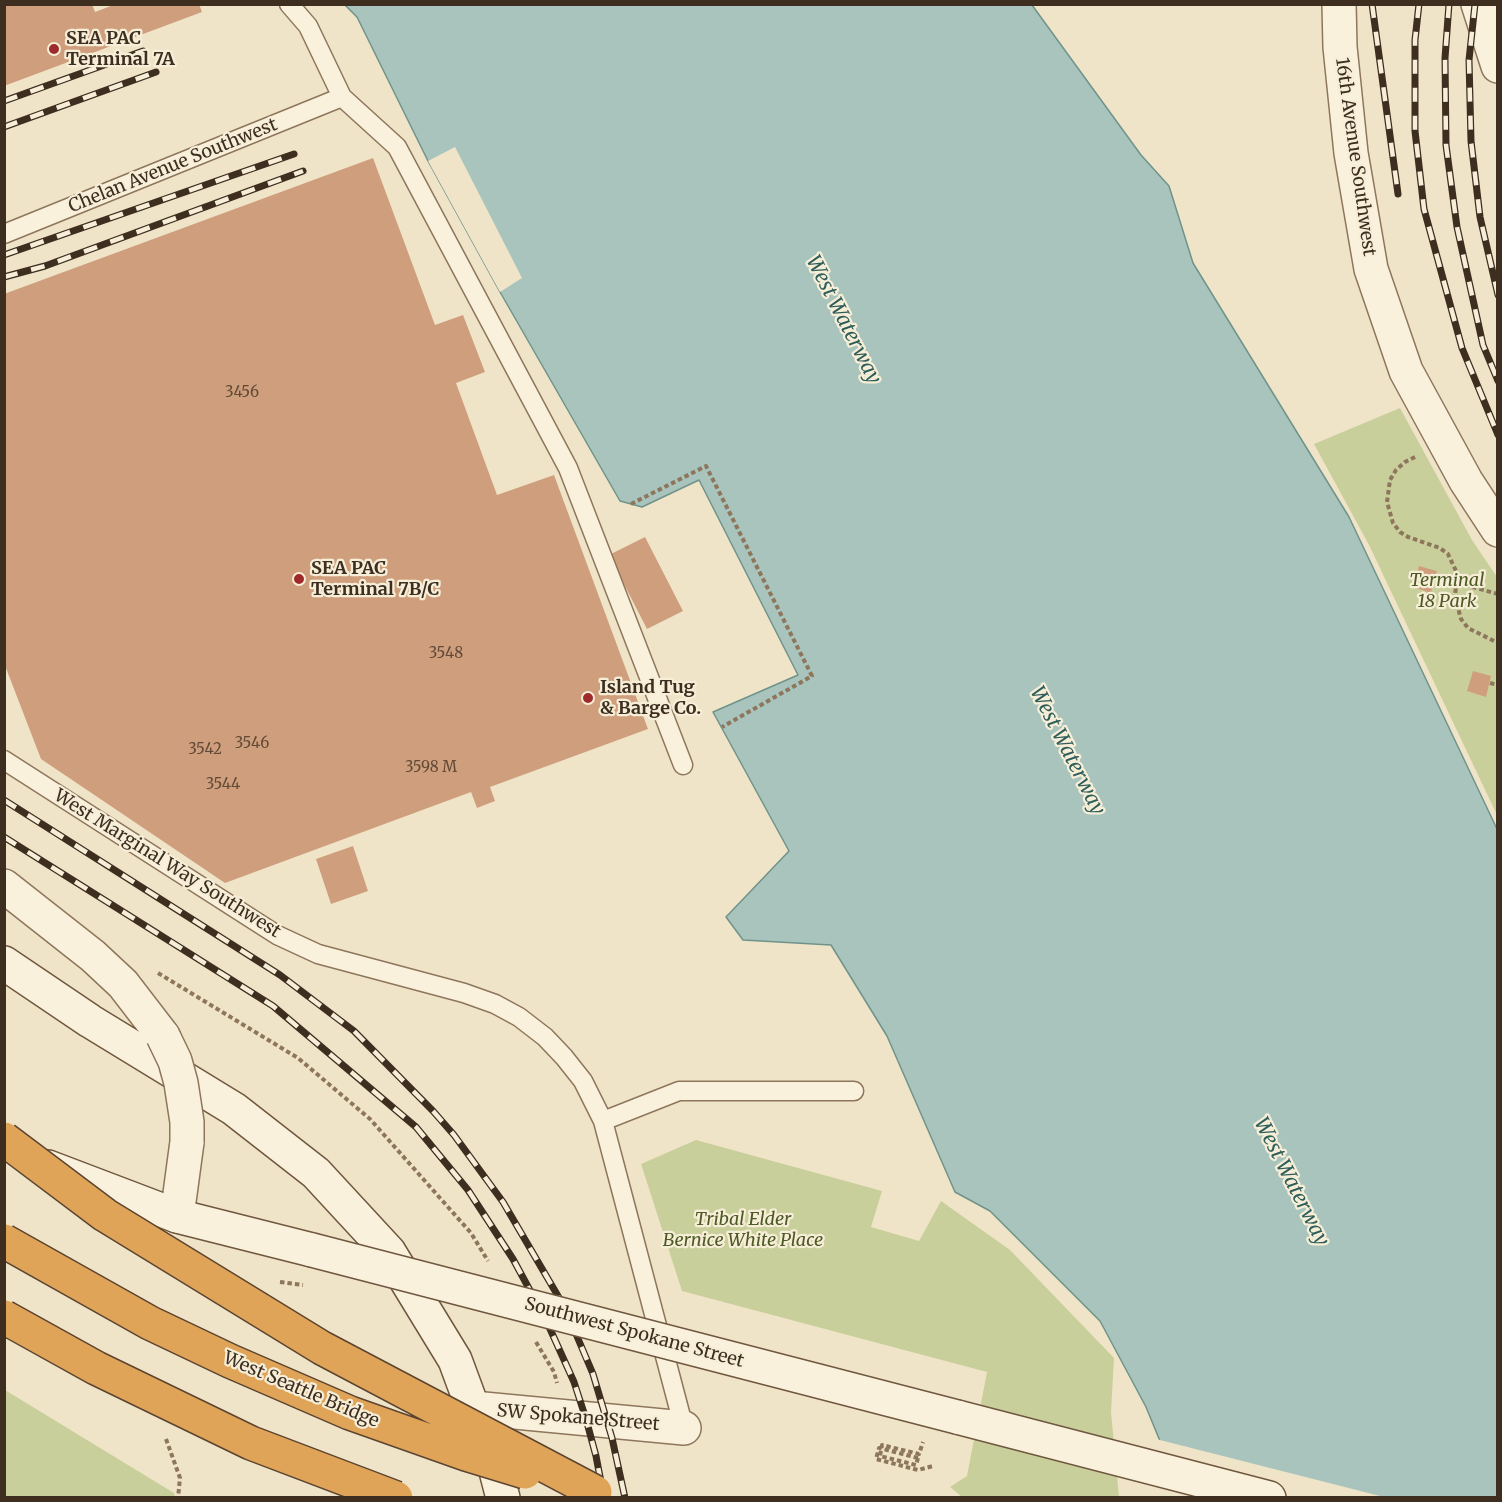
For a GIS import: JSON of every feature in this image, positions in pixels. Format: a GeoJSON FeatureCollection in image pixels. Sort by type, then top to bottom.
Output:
{"type":"FeatureCollection","features":[{"type":"Feature","properties":{"kind":"highway"},"geometry":{"type":"LineString","coordinates":[[4,1139],[105,1215],[322,1348],[605,1495]]}},
{"type":"Feature","properties":{"kind":"highway","name":"West Seattle Bridge"},"geometry":{"type":"LineString","coordinates":[[4,1241],[150,1323],[230,1361],[350,1413],[466,1454],[605,1495]]}},
{"type":"Feature","properties":{"kind":"highway"},"geometry":{"type":"LineString","coordinates":[[4,1317],[96,1368],[251,1443],[396,1497]]}},
{"type":"Feature","properties":{"kind":"main road","name":"16th Avenue Southwest"},"geometry":{"type":"LineString","coordinates":[[1340,4],[1340,47],[1351,153],[1371,269],[1406,371],[1466,482],[1497,530]]}},
{"type":"Feature","properties":{"kind":"main road"},"geometry":{"type":"LineString","coordinates":[[1478,4],[1497,66]]}},
{"type":"Feature","properties":{"kind":"main road"},"geometry":{"type":"LineString","coordinates":[[4,886],[101,963],[136,1000],[163,1036],[176,1061],[187,1122],[187,1142],[177,1216]]}},
{"type":"Feature","properties":{"kind":"main road"},"geometry":{"type":"LineString","coordinates":[[4,963],[90,1021],[234,1109],[316,1173],[389,1252],[455,1360],[496,1471],[503,1497]]}},
{"type":"Feature","properties":{"kind":"main road","name":"Southwest Spokane Street"},"geometry":{"type":"LineString","coordinates":[[4,1151],[177,1216],[1269,1497]]}},
{"type":"Feature","properties":{"kind":"main road","name":"SW Spokane Street"},"geometry":{"type":"LineString","coordinates":[[473,1408],[684,1428]]}},
{"type":"Feature","properties":{"kind":"lane"},"geometry":{"type":"LineString","coordinates":[[289,4],[308,26],[342,97],[397,147],[568,468],[683,765]]}},
{"type":"Feature","properties":{"kind":"lane","name":"Chelan Avenue Southwest"},"geometry":{"type":"LineString","coordinates":[[4,234],[342,97]]}},
{"type":"Feature","properties":{"kind":"lane","name":"West Marginal Way Southwest"},"geometry":{"type":"LineString","coordinates":[[4,760],[277,935],[318,954],[464,993],[495,1004],[519,1017],[564,1057],[583,1081],[603,1121],[684,1428]]}},
{"type":"Feature","properties":{"kind":"lane"},"geometry":{"type":"LineString","coordinates":[[603,1121],[679,1091],[854,1091]]}},
{"type":"Feature","properties":{"kind":"path"},"geometry":{"type":"LineString","coordinates":[[1424,452],[1405,462],[1390,480],[1387,502],[1389,514],[1400,532],[1440,548],[1448,554],[1457,573],[1455,597],[1461,619],[1468,628],[1497,643]]}},
{"type":"Feature","properties":{"kind":"path"},"geometry":{"type":"LineString","coordinates":[[631,504],[706,466],[812,676],[722,727]]}},
{"type":"Feature","properties":{"kind":"path"},"geometry":{"type":"LineString","coordinates":[[1436,577],[1497,594]]}},
{"type":"Feature","properties":{"kind":"path"},"geometry":{"type":"LineString","coordinates":[[1490,683],[1497,685]]}},
{"type":"Feature","properties":{"kind":"path"},"geometry":{"type":"LineString","coordinates":[[150,969],[298,1058],[370,1119],[471,1233],[489,1263]]}},
{"type":"Feature","properties":{"kind":"path"},"geometry":{"type":"LineString","coordinates":[[531,1333],[554,1372],[566,1417]]}},
{"type":"Feature","properties":{"kind":"path"},"geometry":{"type":"LineString","coordinates":[[923,1438],[920,1454],[882,1445],[880,1456],[916,1465],[918,1458],[879,1448],[876,1459],[918,1470],[933,1466]]}},
{"type":"Feature","properties":{"kind":"green space","name":"Terminal 18 Park"},"geometry":{"type":"Polygon","coordinates":[[[1400,408],[1472,540],[1497,577],[1497,815],[1369,545],[1314,444],[1400,408]]]}},
{"type":"Feature","properties":{"kind":"green space","name":"Tribal Elder Bernice White Place"},"geometry":{"type":"Polygon","coordinates":[[[696,1140],[882,1191],[871,1227],[919,1241],[941,1201],[1010,1250],[1114,1358],[1111,1412],[1119,1497],[962,1497],[950,1487],[967,1476],[987,1372],[682,1291],[641,1164],[696,1140]]]}},
{"type":"Feature","properties":{"kind":"green space"},"geometry":{"type":"Polygon","coordinates":[[[5,1390],[174,1493],[175,1497],[5,1497],[5,1390]]]}},
{"type":"Feature","properties":{"kind":"water","name":"West Waterway"},"geometry":{"type":"Polygon","coordinates":[[[345,5],[1032,5],[1141,155],[1169,186],[1193,263],[1349,517],[1497,829],[1497,1497],[1183,1497],[1146,1407],[1100,1321],[990,1211],[955,1192],[887,1036],[831,945],[743,940],[726,917],[789,851],[713,712],[798,675],[699,480],[642,507],[620,501],[428,161],[357,17],[345,5]]]}},
{"type":"Feature","properties":{"kind":"pier"},"geometry":{"type":"Polygon","coordinates":[[[455,147],[522,278],[500,292],[428,161],[455,147]]]}},
{"type":"Feature","properties":{"kind":"pier"},"geometry":{"type":"Polygon","coordinates":[[[1156,1439],[1384,1497],[1180,1498],[1156,1439]]]}},
{"type":"Feature","properties":{"kind":"building","name":"SEA PAC Terminal 7A"},"geometry":{"type":"Polygon","coordinates":[[[4,4],[92,4],[95,12],[116,4],[199,4],[202,12],[4,86],[4,4]]]}},
{"type":"Feature","properties":{"kind":"building","name":"SEA PAC Terminal 7B/C"},"geometry":{"type":"Polygon","coordinates":[[[373,158],[435,325],[463,315],[485,372],[456,383],[497,495],[554,475],[648,729],[490,787],[495,801],[477,808],[471,792],[225,883],[41,759],[4,663],[4,294],[373,158]]]}},
{"type":"Feature","properties":{"kind":"building"},"geometry":{"type":"Polygon","coordinates":[[[645,537],[683,611],[647,629],[609,555],[645,537]]]}},
{"type":"Feature","properties":{"kind":"building"},"geometry":{"type":"Polygon","coordinates":[[[1419,566],[1437,571],[1431,593],[1413,587],[1419,566]]]}},
{"type":"Feature","properties":{"kind":"building"},"geometry":{"type":"Polygon","coordinates":[[[1473,671],[1491,676],[1486,697],[1467,691],[1473,671]]]}},
{"type":"Feature","properties":{"kind":"building"},"geometry":{"type":"Polygon","coordinates":[[[353,846],[368,891],[331,904],[316,859],[353,846]]]}},
{"type":"Feature","properties":{"kind":"railway"},"geometry":{"type":"LineString","coordinates":[[1372,4],[1398,194]]}},
{"type":"Feature","properties":{"kind":"railway"},"geometry":{"type":"LineString","coordinates":[[1419,4],[1415,40],[1415,131],[1424,209],[1462,348],[1498,435]]}},
{"type":"Feature","properties":{"kind":"railway"},"geometry":{"type":"LineString","coordinates":[[1449,4],[1445,58],[1446,145],[1457,227],[1483,345],[1498,381]]}},
{"type":"Feature","properties":{"kind":"railway"},"geometry":{"type":"LineString","coordinates":[[1475,4],[1469,60],[1471,141],[1480,217],[1498,295]]}},
{"type":"Feature","properties":{"kind":"railway"},"geometry":{"type":"LineString","coordinates":[[4,101],[143,51]]}},
{"type":"Feature","properties":{"kind":"railway"},"geometry":{"type":"LineString","coordinates":[[4,127],[156,72]]}},
{"type":"Feature","properties":{"kind":"railway"},"geometry":{"type":"LineString","coordinates":[[4,255],[294,154]]}},
{"type":"Feature","properties":{"kind":"railway"},"geometry":{"type":"LineString","coordinates":[[4,277],[45,266],[303,171]]}},
{"type":"Feature","properties":{"kind":"railway"},"geometry":{"type":"LineString","coordinates":[[4,800],[280,975],[354,1031],[433,1111],[454,1135],[503,1202],[565,1308],[593,1374],[612,1438],[625,1498]]}},
{"type":"Feature","properties":{"kind":"railway"},"geometry":{"type":"LineString","coordinates":[[4,837],[273,1006],[416,1127],[468,1190],[513,1259],[546,1320],[574,1382],[596,1456],[604,1498]]}},
{"type":"Feature","properties":{"kind":"place","name":"SEA PAC Terminal 7A"},"geometry":{"type":"Point","coordinates":[54,49]}},
{"type":"Feature","properties":{"kind":"place","name":"SEA PAC Terminal 7B/C"},"geometry":{"type":"Point","coordinates":[299,579]}},
{"type":"Feature","properties":{"kind":"place","name":"Island Tug & Barge Co."},"geometry":{"type":"Point","coordinates":[588,698]}}]}
